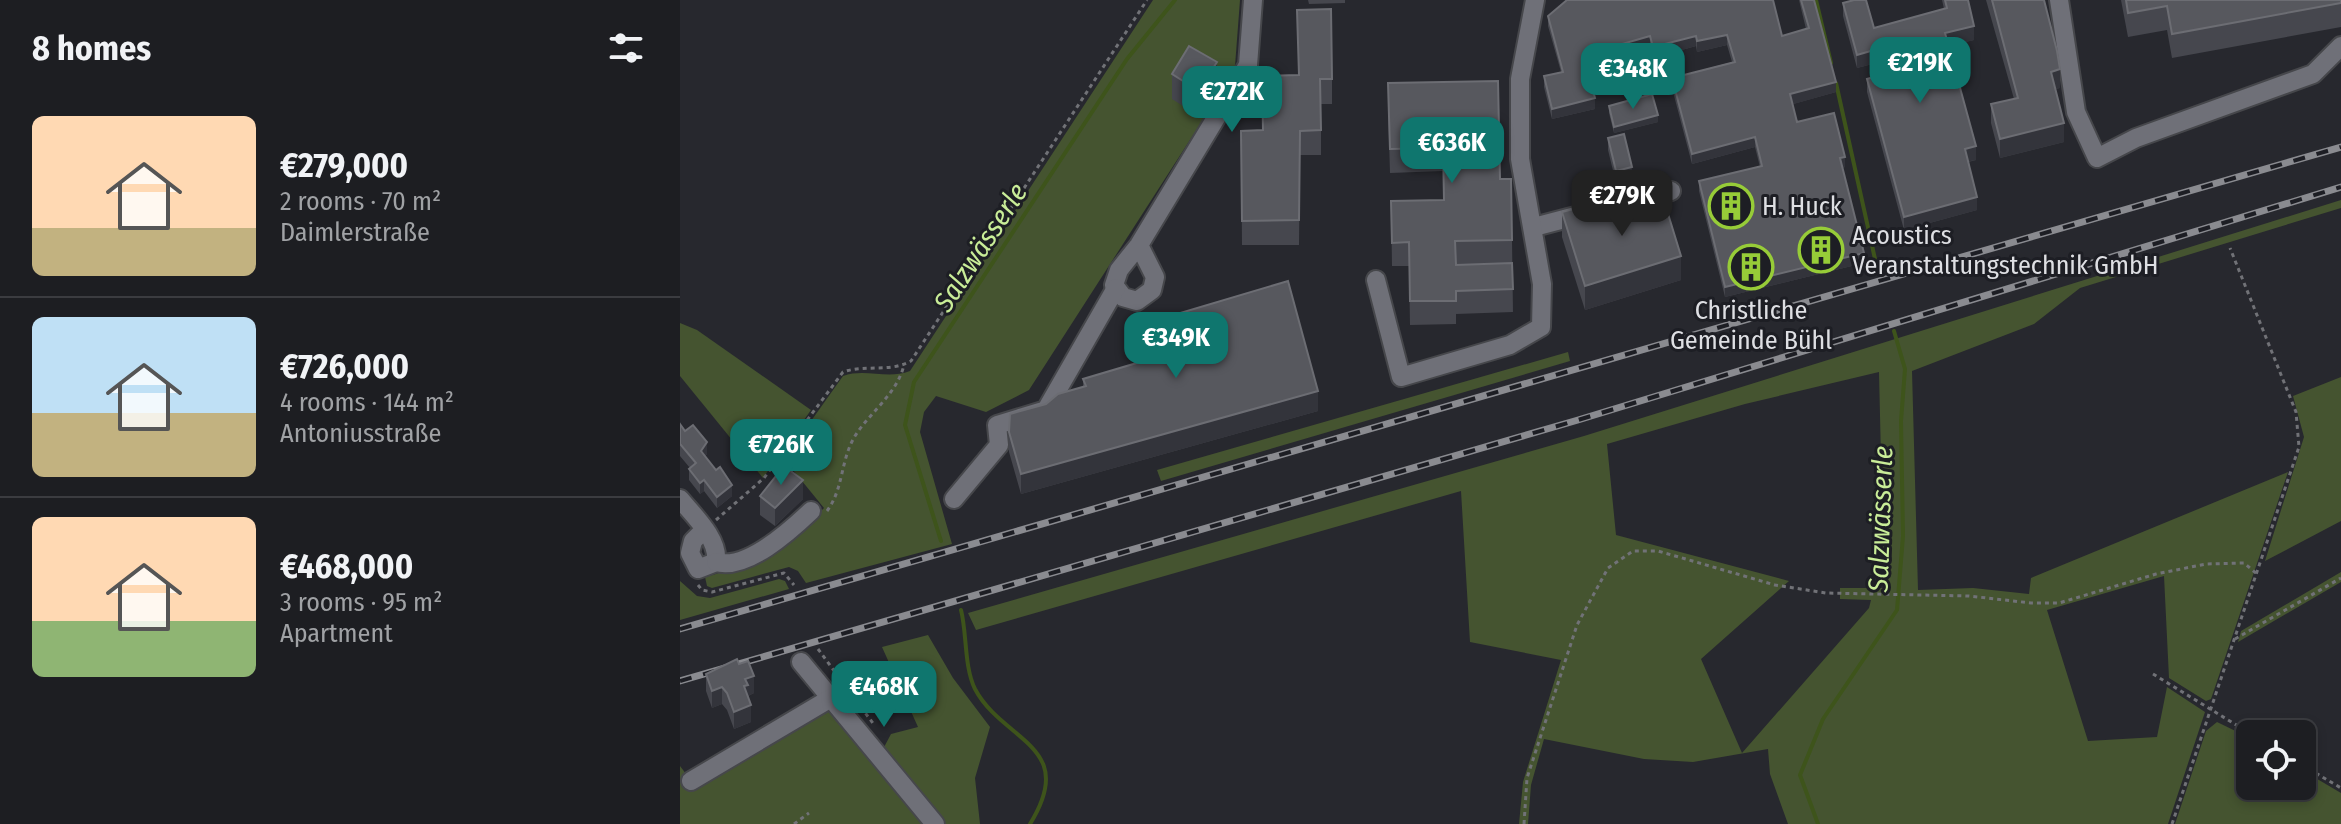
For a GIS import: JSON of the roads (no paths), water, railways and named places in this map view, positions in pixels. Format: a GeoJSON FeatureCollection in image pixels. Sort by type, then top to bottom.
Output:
{"type":"FeatureCollection","features":[{"type":"Feature","properties":{"kind":"street"},"geometry":{"type":"LineString","coordinates":[[954,499],[999,445],[997,425],[1046,410],[1116,288],[1119,270],[1139,245],[1248,65],[1253,0]]}},
{"type":"Feature","properties":{"kind":"street"},"geometry":{"type":"LineString","coordinates":[[1376,280],[1401,377],[1510,345],[1541,327],[1542,284],[1520,145],[1520,79],[1535,0]]}},
{"type":"Feature","properties":{"kind":"street"},"geometry":{"type":"LineString","coordinates":[[2059,0],[2076,112],[2097,158],[2136,138],[2313,74],[2341,46]]}},
{"type":"Feature","properties":{"kind":"street"},"geometry":{"type":"LineString","coordinates":[[1534,227],[1671,191]]}},
{"type":"Feature","properties":{"kind":"street"},"geometry":{"type":"LineString","coordinates":[[1116,288],[1123,297],[1137,301],[1152,290],[1155,277],[1139,245]]}},
{"type":"Feature","properties":{"kind":"street"},"geometry":{"type":"LineString","coordinates":[[680,499],[704,530],[693,541],[690,553],[707,565],[732,565],[742,560],[785,537],[806,515]]}},
{"type":"Feature","properties":{"kind":"street"},"geometry":{"type":"LineString","coordinates":[[801,662],[935,824]]}},
{"type":"Feature","properties":{"kind":"street"},"geometry":{"type":"LineString","coordinates":[[691,781],[831,698]]}},
{"type":"Feature","properties":{"kind":"waterway","name":"Salzwässerle"},"geometry":{"type":"LineString","coordinates":[[941,541],[905,425],[914,382],[1127,59],[1175,0]]}},
{"type":"Feature","properties":{"kind":"waterway","name":"Salzwässerle"},"geometry":{"type":"LineString","coordinates":[[1816,0],[1831,63]]}},
{"type":"Feature","properties":{"kind":"waterway","name":"Salzwässerle"},"geometry":{"type":"LineString","coordinates":[[1836,83],[1877,268]]}},
{"type":"Feature","properties":{"kind":"waterway","name":"Salzwässerle"},"geometry":{"type":"LineString","coordinates":[[1818,824],[1800,775],[1823,719],[1897,610],[1903,536],[1901,421],[1905,369],[1894,331]]}},
{"type":"Feature","properties":{"kind":"waterway","name":"Salzwässerle"},"geometry":{"type":"LineString","coordinates":[[961,610],[969,671],[975,689],[987,707],[1042,761],[1046,777],[1043,798],[1030,824]]}},
{"type":"Feature","properties":{"kind":"railway"},"geometry":{"type":"LineString","coordinates":[[680,629],[2341,147]]}},
{"type":"Feature","properties":{"kind":"railway"},"geometry":{"type":"LineString","coordinates":[[680,681],[1578,420],[2341,187]]}},
{"type":"Feature","properties":{"kind":"place","name":"H. Huck"},"geometry":{"type":"Point","coordinates":[1731,206]}},
{"type":"Feature","properties":{"kind":"place","name":"Acoustics Veranstaltungstechnik GmbH"},"geometry":{"type":"Point","coordinates":[1821,250]}},
{"type":"Feature","properties":{"kind":"place","name":"Christliche Gemeinde Bühl"},"geometry":{"type":"Point","coordinates":[1751,267]}}]}
